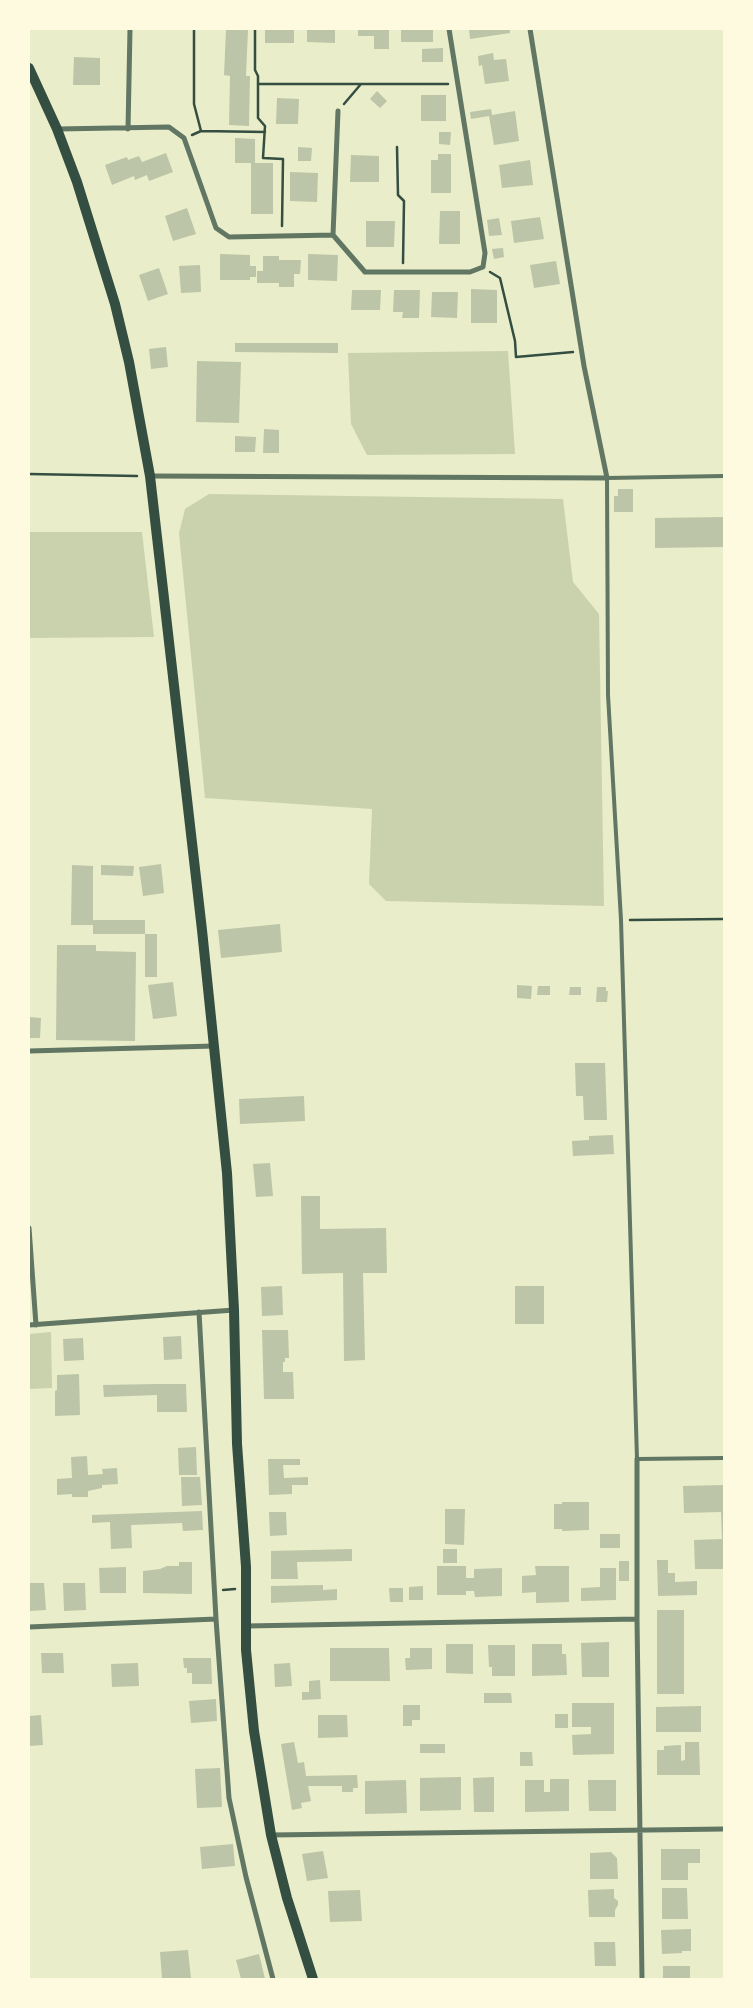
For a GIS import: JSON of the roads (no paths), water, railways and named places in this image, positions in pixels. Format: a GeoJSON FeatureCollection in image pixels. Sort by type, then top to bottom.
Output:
{"type":"FeatureCollection","features":[{"type":"Feature","properties":{"kind":"main road"},"geometry":{"type":"LineString","coordinates":[[29,68],[57,130],[77,182],[115,304],[129,362],[150,476],[227,1174],[234,1310],[236,1444],[246,1567],[246,1650],[254,1731],[271,1835],[293,1920],[313,1979]]}},
{"type":"Feature","properties":{"kind":"street"},"geometry":{"type":"LineString","coordinates":[[128,129],[130,29]]}},
{"type":"Feature","properties":{"kind":"street"},"geometry":{"type":"LineString","coordinates":[[338,111],[333,236],[365,272],[470,272],[483,267],[486,253],[449,29]]}},
{"type":"Feature","properties":{"kind":"street"},"geometry":{"type":"LineString","coordinates":[[150,476],[607,478],[582,351],[530,29]]}},
{"type":"Feature","properties":{"kind":"street"},"geometry":{"type":"LineString","coordinates":[[57,130],[169,127],[184,138],[216,228],[229,237],[333,236]]}},
{"type":"Feature","properties":{"kind":"street"},"geometry":{"type":"LineString","coordinates":[[29,1050],[214,1046]]}},
{"type":"Feature","properties":{"kind":"street"},"geometry":{"type":"LineString","coordinates":[[29,1228],[36,1325]]}},
{"type":"Feature","properties":{"kind":"street"},"geometry":{"type":"LineString","coordinates":[[29,1325],[234,1310]]}},
{"type":"Feature","properties":{"kind":"street"},"geometry":{"type":"LineString","coordinates":[[199,1312],[216,1618],[230,1798],[246,1877],[274,1979]]}},
{"type":"Feature","properties":{"kind":"street"},"geometry":{"type":"LineString","coordinates":[[637,1459],[639,1830],[642,1979]]}},
{"type":"Feature","properties":{"kind":"street"},"geometry":{"type":"LineString","coordinates":[[29,1627],[216,1618]]}},
{"type":"Feature","properties":{"kind":"street"},"geometry":{"type":"LineString","coordinates":[[246,1626],[637,1619]]}},
{"type":"Feature","properties":{"kind":"street"},"geometry":{"type":"LineString","coordinates":[[271,1835],[724,1829]]}},
{"type":"Feature","properties":{"kind":"lane"},"geometry":{"type":"LineString","coordinates":[[724,476],[607,478],[608,695],[621,920],[637,1459],[724,1458]]}}]}
